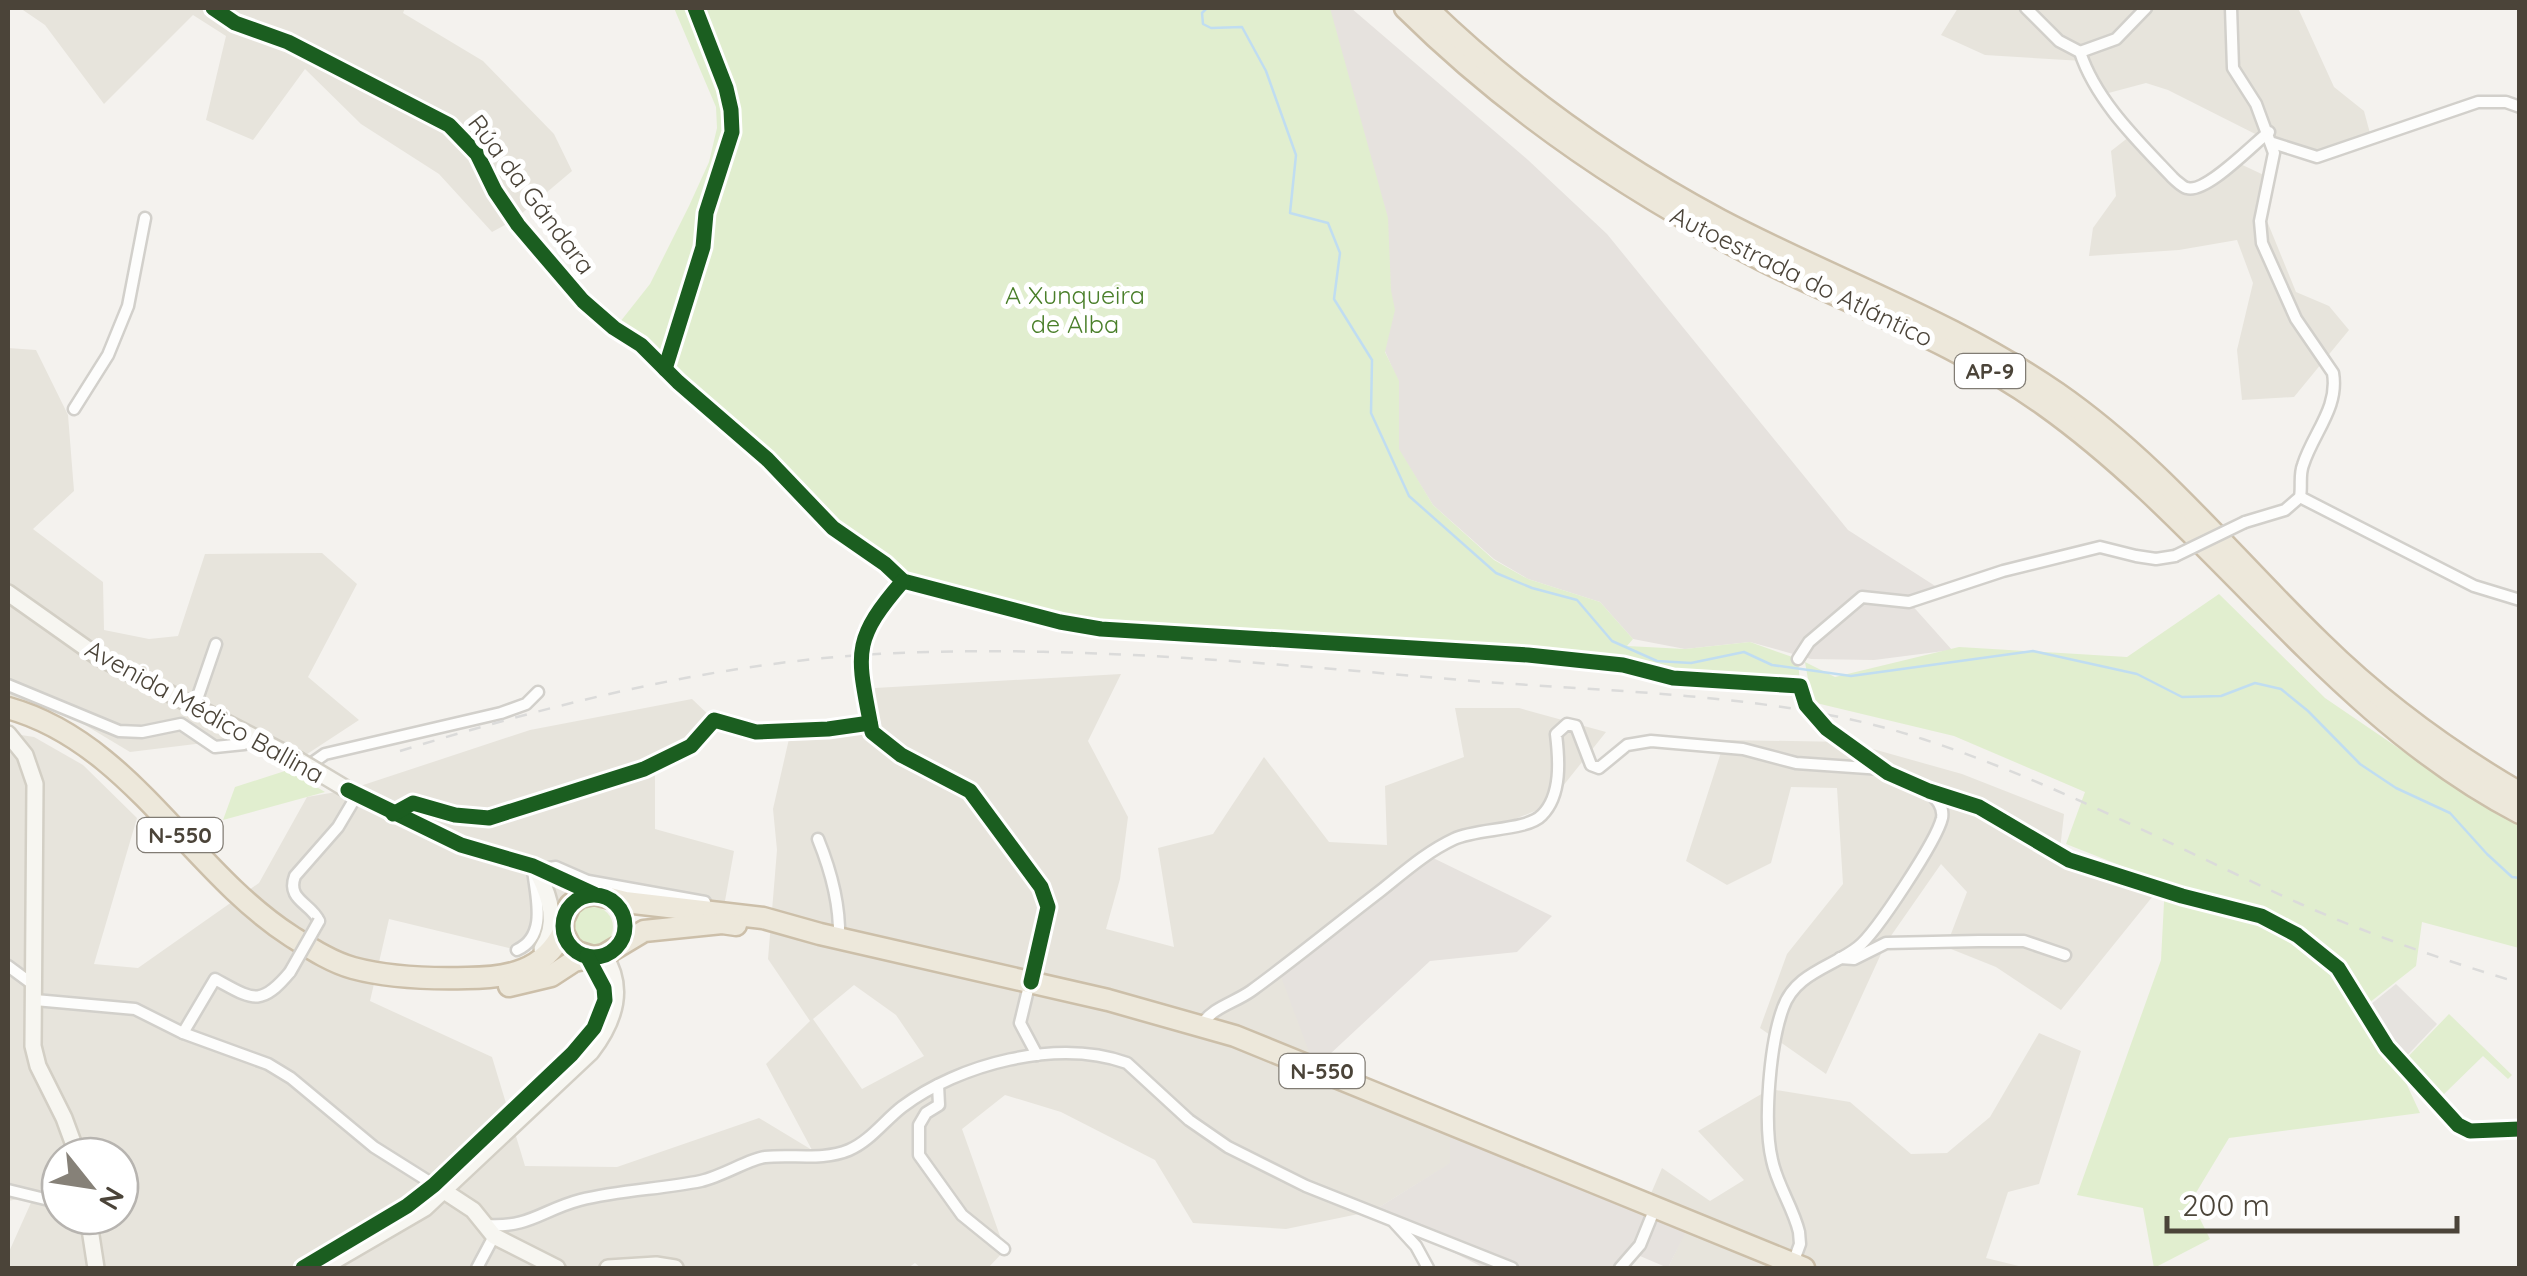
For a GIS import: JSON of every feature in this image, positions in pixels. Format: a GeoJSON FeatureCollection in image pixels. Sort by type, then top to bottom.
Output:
{"type":"FeatureCollection","features":[{"type":"Feature","properties":{"kind":"highway","name":"Autoestrada do Atlántico"},"geometry":{"type":"LineString","coordinates":[[1404,8],[1446,49],[1520,110],[1636,192],[1765,261],[1934,341],[2040,402],[2105,450],[2378,718],[2454,775],[2520,813]]}},
{"type":"Feature","properties":{"kind":"highway","name":"Autoestrada do Atlántico"},"geometry":{"type":"LineString","coordinates":[[1427,8],[1551,114],[1635,171],[1736,228],[1942,326],[2065,399],[2163,479],[2369,688],[2431,738],[2520,793]]}},
{"type":"Feature","properties":{"kind":"highway","name":"N-550"},"geometry":{"type":"LineString","coordinates":[[8,708],[53,726],[87,748],[130,782],[243,899],[308,947],[350,968],[419,987],[454,991],[515,985],[551,976],[574,961],[606,952],[644,931],[722,923],[830,936]]}},
{"type":"Feature","properties":{"kind":"highway","name":"N-550"},"geometry":{"type":"LineString","coordinates":[[350,968],[421,979],[477,978],[519,960],[540,963],[554,952],[564,923],[580,897],[602,896],[762,918],[1201,1025],[1798,1266]]}},
{"type":"Feature","properties":{"kind":"highway"},"geometry":{"type":"LineString","coordinates":[[564,923],[577,952],[606,952],[626,929],[619,906],[602,896]]}},
{"type":"Feature","properties":{"kind":"street","name":"Rúa da Gándara"},"geometry":{"type":"LineString","coordinates":[[213,8],[236,23],[288,42],[449,125],[477,154],[514,220],[574,292],[614,328],[642,345],[678,382],[767,458],[833,528],[906,582],[865,630],[862,645]]}},
{"type":"Feature","properties":{"kind":"street"},"geometry":{"type":"LineString","coordinates":[[2026,8],[2060,42],[2080,52],[2087,73],[2109,105],[2185,188],[2196,188],[2218,176],[2271,138]]}},
{"type":"Feature","properties":{"kind":"street"},"geometry":{"type":"LineString","coordinates":[[2080,52],[2116,39],[2146,8]]}},
{"type":"Feature","properties":{"kind":"street"},"geometry":{"type":"LineString","coordinates":[[1798,660],[1809,642],[1862,597],[1910,602],[2003,571],[2100,547],[2156,559],[2175,556],[2244,522],[2284,510],[2300,497],[2301,469],[2326,418],[2334,382],[2332,372],[2296,320],[2262,243],[2260,221],[2274,153],[2256,104],[2233,68],[2230,8]]}},
{"type":"Feature","properties":{"kind":"street"},"geometry":{"type":"LineString","coordinates":[[2271,138],[2317,157],[2478,102],[2506,102],[2520,108]]}},
{"type":"Feature","properties":{"kind":"street"},"geometry":{"type":"LineString","coordinates":[[74,409],[108,355],[128,306],[146,218]]}},
{"type":"Feature","properties":{"kind":"street"},"geometry":{"type":"LineString","coordinates":[[2300,497],[2474,586],[2520,600]]}},
{"type":"Feature","properties":{"kind":"street","name":"Avenida Médico Ballina"},"geometry":{"type":"LineString","coordinates":[[8,593],[97,656],[254,736],[393,814],[461,844],[602,896]]}},
{"type":"Feature","properties":{"kind":"street"},"geometry":{"type":"LineString","coordinates":[[194,705],[216,644]]}},
{"type":"Feature","properties":{"kind":"street"},"geometry":{"type":"LineString","coordinates":[[860,670],[872,732],[901,755],[970,791],[1041,887],[1048,907],[1031,982],[1022,1001],[1020,1023],[1037,1055]]}},
{"type":"Feature","properties":{"kind":"street"},"geometry":{"type":"LineString","coordinates":[[8,686],[119,731],[142,732],[181,724],[215,747],[244,744],[254,736]]}},
{"type":"Feature","properties":{"kind":"street"},"geometry":{"type":"LineString","coordinates":[[1800,686],[1806,706],[1827,729],[1882,769],[1928,792],[1979,807],[2069,860],[2279,925],[2338,968],[2387,1047],[2458,1125],[2470,1131],[2520,1130]]}},
{"type":"Feature","properties":{"kind":"street"},"geometry":{"type":"LineString","coordinates":[[303,763],[325,754],[501,713],[526,704],[538,692]]}},
{"type":"Feature","properties":{"kind":"street"},"geometry":{"type":"LineString","coordinates":[[393,814],[413,803],[455,815],[490,818],[644,770],[691,746],[714,720],[756,732],[828,729],[870,722]]}},
{"type":"Feature","properties":{"kind":"street"},"geometry":{"type":"LineString","coordinates":[[1201,1025],[1216,1010],[1243,997],[1279,971],[1427,854],[1470,833],[1528,823],[1542,815],[1552,798],[1559,768],[1556,734],[1567,724],[1576,726],[1591,766],[1599,768],[1628,745],[1651,741],[1743,749],[1796,763],[1882,769]]}},
{"type":"Feature","properties":{"kind":"street"},"geometry":{"type":"LineString","coordinates":[[11,738],[30,764],[36,796],[35,1056],[69,1136]]}},
{"type":"Feature","properties":{"kind":"street"},"geometry":{"type":"LineString","coordinates":[[183,1033],[214,979],[256,997],[272,993],[290,972],[320,921],[294,895],[291,886],[295,876],[338,827],[353,792]]}},
{"type":"Feature","properties":{"kind":"street"},"geometry":{"type":"LineString","coordinates":[[1798,1266],[1799,1232],[1772,1160],[1770,1143],[1773,1044],[1790,993],[1803,980],[1861,945],[1877,927],[1936,832],[1942,810],[1928,792]]}},
{"type":"Feature","properties":{"kind":"street"},"geometry":{"type":"LineString","coordinates":[[818,839],[840,914],[830,936]]}},
{"type":"Feature","properties":{"kind":"street"},"geometry":{"type":"LineString","coordinates":[[533,869],[556,867],[588,880],[714,904],[723,912]]}},
{"type":"Feature","properties":{"kind":"street"},"geometry":{"type":"LineString","coordinates":[[533,869],[559,893],[564,923]]}},
{"type":"Feature","properties":{"kind":"street"},"geometry":{"type":"LineString","coordinates":[[519,960],[536,957],[549,938],[553,918],[548,894],[533,869]]}},
{"type":"Feature","properties":{"kind":"street"},"geometry":{"type":"LineString","coordinates":[[1839,958],[1851,960],[1886,944],[1979,941],[2024,942],[2065,954]]}},
{"type":"Feature","properties":{"kind":"street"},"geometry":{"type":"LineString","coordinates":[[322,1268],[407,1221],[444,1192],[580,1063],[608,1026],[617,993],[615,972],[606,952]]}},
{"type":"Feature","properties":{"kind":"street"},"geometry":{"type":"LineString","coordinates":[[8,966],[35,993],[135,1009],[183,1033],[281,1070],[374,1147],[473,1210],[490,1230],[557,1268]]}},
{"type":"Feature","properties":{"kind":"street"},"geometry":{"type":"LineString","coordinates":[[490,1230],[515,1226],[579,1200],[734,1172],[760,1158],[840,1154],[864,1141],[902,1106],[977,1066],[1037,1055],[1110,1057],[1127,1063],[1210,1136],[1306,1186],[1512,1268]]}},
{"type":"Feature","properties":{"kind":"street"},"geometry":{"type":"LineString","coordinates":[[938,1085],[938,1105],[926,1113],[919,1125],[919,1154],[962,1215],[1004,1250]]}},
{"type":"Feature","properties":{"kind":"street"},"geometry":{"type":"LineString","coordinates":[[8,1190],[40,1198]]}},
{"type":"Feature","properties":{"kind":"street"},"geometry":{"type":"LineString","coordinates":[[1620,1268],[1640,1245],[1655,1208]]}},
{"type":"Feature","properties":{"kind":"street"},"geometry":{"type":"LineString","coordinates":[[1393,1221],[1416,1246],[1428,1268]]}},
{"type":"Feature","properties":{"kind":"street"},"geometry":{"type":"LineString","coordinates":[[477,1268],[490,1230]]}},
{"type":"Feature","properties":{"kind":"street"},"geometry":{"type":"LineString","coordinates":[[91,1236],[96,1268]]}},
{"type":"Feature","properties":{"kind":"street"},"geometry":{"type":"LineString","coordinates":[[608,1268],[675,1268]]}},
{"type":"Feature","properties":{"kind":"shaded area"},"geometry":{"type":"Polygon","coordinates":[[[20,8],[405,8],[403,13],[483,61],[554,134],[572,171],[514,220],[492,232],[439,174],[361,124],[305,69],[253,140],[206,120],[226,36],[193,15],[104,104],[45,25],[20,8]]]}},
{"type":"Feature","properties":{"kind":"shaded area"},"geometry":{"type":"Polygon","coordinates":[[[1304,8],[1351,8],[1528,160],[1607,234],[1848,530],[1943,591],[1910,603],[1952,650],[1874,660],[1811,659],[1750,642],[1685,649],[1633,639],[1600,602],[1528,579],[1494,559],[1433,505],[1398,449],[1398,381],[1364,303],[1304,8]]]}},
{"type":"Feature","properties":{"kind":"shaded area"},"geometry":{"type":"Polygon","coordinates":[[[1958,8],[2298,8],[2334,87],[2364,111],[2371,137],[2317,157],[2287,150],[2168,90],[2146,83],[2101,95],[2083,61],[1985,55],[1941,35],[1958,8]]]}},
{"type":"Feature","properties":{"kind":"shaded area"},"geometry":{"type":"Polygon","coordinates":[[[2134,133],[2191,191],[2234,161],[2268,177],[2273,186],[2267,221],[2296,292],[2329,306],[2349,330],[2294,397],[2242,400],[2237,350],[2253,283],[2237,240],[2179,250],[2089,256],[2093,228],[2116,196],[2111,151],[2134,133]]]}},
{"type":"Feature","properties":{"kind":"shaded area"},"geometry":{"type":"Polygon","coordinates":[[[8,348],[36,350],[68,415],[74,491],[33,529],[103,582],[104,630],[149,639],[178,636],[205,554],[322,553],[357,584],[308,677],[359,720],[298,760],[253,737],[130,752],[60,710],[8,695],[8,348]]]}},
{"type":"Feature","properties":{"kind":"shaded area"},"geometry":{"type":"Polygon","coordinates":[[[1121,674],[1088,741],[1128,817],[1120,879],[1106,929],[1174,947],[1158,848],[1213,834],[1264,757],[1329,842],[1387,845],[1385,786],[1464,757],[1455,708],[1519,708],[1606,732],[1547,806],[1427,855],[1315,1068],[1450,1124],[1451,1163],[1373,1211],[1286,1229],[1193,1223],[1155,1160],[1061,1112],[1005,1095],[962,1129],[1005,1250],[988,1268],[921,1268],[915,1263],[908,1268],[8,1268],[8,1254],[34,1196],[8,1201],[8,733],[34,737],[83,765],[137,818],[94,964],[138,968],[259,883],[307,797],[348,790],[530,730],[692,699],[714,720],[655,764],[655,829],[734,851],[723,912],[609,898],[539,925],[517,950],[389,919],[370,1001],[492,1057],[525,1166],[617,1167],[759,1118],[812,1150],[766,1064],[810,1021],[768,959],[777,850],[773,809],[791,730],[872,727],[875,688],[1121,674]],[[854,985],[813,1019],[862,1089],[924,1056],[896,1015],[854,985]]]}},
{"type":"Feature","properties":{"kind":"shaded area"},"geometry":{"type":"Polygon","coordinates":[[[1725,740],[1848,742],[1962,774],[2064,814],[2059,858],[2157,891],[2061,1010],[1996,967],[1946,947],[1967,892],[1941,864],[1886,943],[1826,1074],[1760,1028],[1787,954],[1843,884],[1837,788],[1791,787],[1771,863],[1727,885],[1686,861],[1725,740]]]}},
{"type":"Feature","properties":{"kind":"shaded area"},"geometry":{"type":"Polygon","coordinates":[[[1427,855],[1552,916],[1517,952],[1430,961],[1315,1068],[1279,971],[1427,855]]]}},
{"type":"Feature","properties":{"kind":"shaded area"},"geometry":{"type":"Polygon","coordinates":[[[2396,984],[2437,1024],[2400,1063],[2365,1009],[2396,984]]]}},
{"type":"Feature","properties":{"kind":"shaded area"},"geometry":{"type":"Polygon","coordinates":[[[2039,1033],[2081,1051],[2039,1184],[2008,1192],[1986,1258],[2027,1268],[1668,1268],[1689,1223],[1646,1205],[1662,1168],[1710,1201],[1744,1180],[1698,1131],[1770,1089],[1850,1102],[1911,1154],[1947,1153],[1990,1117],[2039,1033]]]}},
{"type":"Feature","properties":{"kind":"shaded area"},"geometry":{"type":"Polygon","coordinates":[[[1450,1124],[1690,1223],[1668,1268],[1640,1256],[1628,1268],[1484,1268],[1373,1211],[1450,1163],[1450,1124]]]}},
{"type":"Feature","properties":{"kind":"green space","name":"A Xunqueira de Alba"},"geometry":{"type":"Polygon","coordinates":[[[674,8],[1330,8],[1388,218],[1395,310],[1385,352],[1399,381],[1399,449],[1433,505],[1494,560],[1528,579],[1600,602],[1633,639],[1627,646],[1685,649],[1750,642],[1798,659],[1800,686],[1671,674],[1622,660],[1523,649],[1059,619],[904,577],[840,529],[620,322],[650,284],[689,206],[709,162],[717,128],[716,107],[674,8]]]}},
{"type":"Feature","properties":{"kind":"green space"},"geometry":{"type":"Polygon","coordinates":[[[2219,594],[2325,698],[2479,803],[2519,824],[2519,948],[2422,922],[2416,966],[2369,1003],[2420,1113],[2229,1138],[2191,1201],[2210,1239],[2154,1268],[2143,1208],[2077,1195],[2161,960],[2165,883],[2066,844],[2085,792],[1954,736],[1812,702],[1805,662],[1835,677],[1959,647],[2127,657],[2219,594]]]}},
{"type":"Feature","properties":{"kind":"green space"},"geometry":{"type":"Polygon","coordinates":[[[288,770],[325,792],[223,820],[235,787],[288,770]]]}},
{"type":"Feature","properties":{"kind":"green space"},"geometry":{"type":"Polygon","coordinates":[[[593,907],[607,913],[613,927],[607,941],[593,947],[579,941],[573,927],[579,913],[593,907]]]}},
{"type":"Feature","properties":{"kind":"green space"},"geometry":{"type":"Polygon","coordinates":[[[2449,1014],[2512,1075],[2508,1079],[2483,1056],[2443,1095],[2404,1061],[2449,1014]]]}},
{"type":"Feature","properties":{"kind":"waterway"},"geometry":{"type":"LineString","coordinates":[[1207,8],[1202,13],[1203,24],[1211,28],[1242,27],[1266,71],[1296,155],[1290,213],[1328,223],[1340,253],[1334,299],[1372,360],[1371,413],[1409,496],[1496,573],[1577,600],[1612,641],[1657,661],[1691,663],[1744,652],[1772,665],[1851,676],[2033,651],[2137,674],[2182,697],[2221,696],[2255,683],[2281,689],[2360,764],[2396,788],[2450,813],[2487,854],[2512,877],[2520,878]]}},
{"type":"Feature","properties":{"kind":"tunnel"},"geometry":{"type":"LineString","coordinates":[[860,670],[862,645]]}},
{"type":"Feature","properties":{"kind":"railway"},"geometry":{"type":"LineString","coordinates":[[400,751],[570,703],[685,678],[802,660],[939,652],[1174,657],[1755,703],[1861,722],[1961,752],[2060,792],[2329,916],[2520,983]]}},
{"type":"Feature","properties":{"kind":"cycle path"},"geometry":{"type":"LineString","coordinates":[[213,8],[235,23],[288,42],[449,125],[477,154],[518,225],[583,301],[641,345],[767,459],[833,528],[903,581],[1101,629],[1528,655],[1623,665],[1673,678],[1800,686],[1806,705],[1827,729],[1888,773],[1979,807],[2069,860],[2261,916],[2297,935],[2338,968],[2387,1047],[2458,1125],[2470,1131],[2520,1129]]}},
{"type":"Feature","properties":{"kind":"cycle path"},"geometry":{"type":"LineString","coordinates":[[665,369],[703,247],[706,213],[732,132],[726,88],[695,8]]}},
{"type":"Feature","properties":{"kind":"cycle path"},"geometry":{"type":"LineString","coordinates":[[903,581],[873,620],[862,651],[863,685],[872,732],[901,755],[970,791],[1041,887],[1048,907],[1031,982]]}},
{"type":"Feature","properties":{"kind":"cycle path"},"geometry":{"type":"LineString","coordinates":[[393,814],[413,803],[455,815],[489,818],[644,769],[691,746],[714,720],[756,732],[870,723]]}},
{"type":"Feature","properties":{"kind":"cycle path"},"geometry":{"type":"LineString","coordinates":[[348,790],[461,845],[533,866],[594,894]]}},
{"type":"Feature","properties":{"kind":"cycle path"},"geometry":{"type":"LineString","coordinates":[[594,895],[616,904],[625,926],[616,948],[594,957],[572,948],[563,926],[572,904],[594,895]]}},
{"type":"Feature","properties":{"kind":"cycle path"},"geometry":{"type":"LineString","coordinates":[[303,1268],[407,1206],[434,1185],[572,1054],[594,1028],[605,1000],[604,988],[587,956]]}}]}
